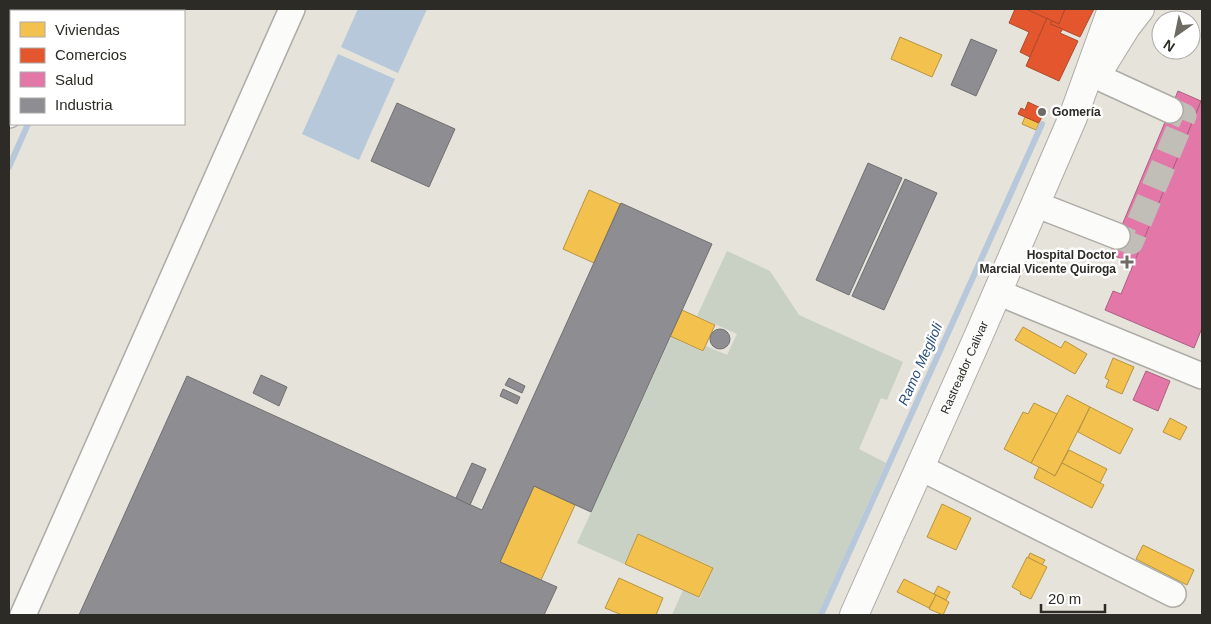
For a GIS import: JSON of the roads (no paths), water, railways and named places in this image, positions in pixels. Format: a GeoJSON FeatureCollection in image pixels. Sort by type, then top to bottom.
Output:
{"type":"FeatureCollection","features":[{"type":"Feature","properties":{"kind":"main road","name":"Rastreador Calivar"},"geometry":{"type":"LineString","coordinates":[[854,615],[998,292],[1073,117],[1112,9]]}},
{"type":"Feature","properties":{"kind":"main road","name":"Rastreador Calivar"},"geometry":{"type":"LineString","coordinates":[[1073,117],[1126,27],[1140,9]]}},
{"type":"Feature","properties":{"kind":"street"},"geometry":{"type":"LineString","coordinates":[[23,615],[292,9]]}},
{"type":"Feature","properties":{"kind":"street"},"geometry":{"type":"LineString","coordinates":[[1096,76],[1170,110]]}},
{"type":"Feature","properties":{"kind":"street"},"geometry":{"type":"LineString","coordinates":[[1035,204],[1117,236]]}},
{"type":"Feature","properties":{"kind":"street"},"geometry":{"type":"LineString","coordinates":[[998,292],[1202,376]]}},
{"type":"Feature","properties":{"kind":"street"},"geometry":{"type":"LineString","coordinates":[[919,467],[1173,594]]}},
{"type":"Feature","properties":{"kind":"water"},"geometry":{"type":"Polygon","coordinates":[[[358,9],[427,9],[398,73],[341,47],[358,9]]]}},
{"type":"Feature","properties":{"kind":"water"},"geometry":{"type":"Polygon","coordinates":[[[338,54],[395,79],[359,160],[302,134],[338,54]]]}},
{"type":"Feature","properties":{"kind":"waterway","name":"Ramo Meglioli"},"geometry":{"type":"LineString","coordinates":[[821,615],[1042,124]]}},
{"type":"Feature","properties":{"kind":"waterway"},"geometry":{"type":"LineString","coordinates":[[9,167],[28,125]]}},
{"type":"Feature","properties":{"kind":"tunnel"},"geometry":{"type":"LineString","coordinates":[[1117,236],[1131,242],[1184,116],[1170,110]]}},
{"type":"Feature","properties":{"kind":"place","name":"Gomería"},"geometry":{"type":"Point","coordinates":[1042,112]}},
{"type":"Feature","properties":{"kind":"place","name":"Hospital Doctor Marcial Vicente Quiroga"},"geometry":{"type":"Point","coordinates":[1127,262]}}]}
